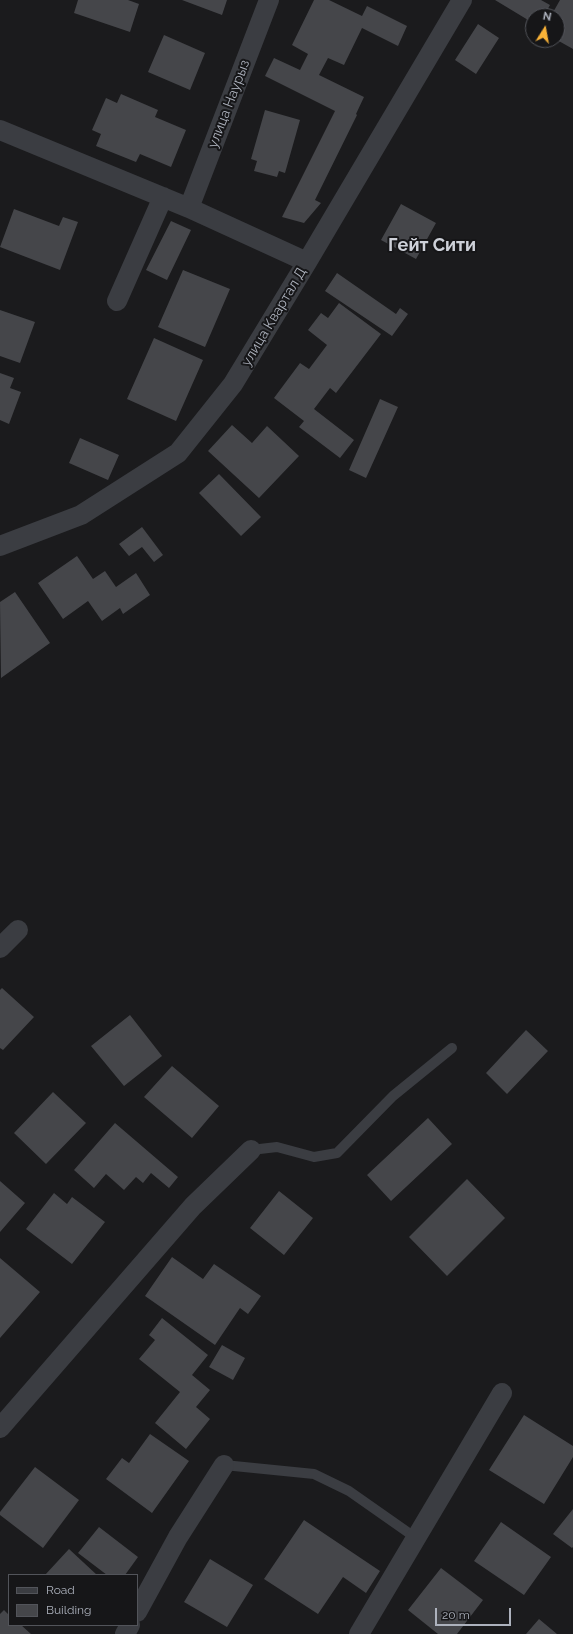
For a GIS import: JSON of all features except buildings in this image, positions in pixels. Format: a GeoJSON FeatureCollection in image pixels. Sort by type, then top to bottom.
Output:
{"type":"FeatureCollection","features":[{"type":"Feature","properties":{"kind":"street","name":"улица Наурыз"},"geometry":{"type":"LineString","coordinates":[[189,208],[269,0]]}},
{"type":"Feature","properties":{"kind":"street","name":"улица Квартал Д"},"geometry":{"type":"LineString","coordinates":[[0,546],[81,516],[178,453],[233,384],[462,0]]}},
{"type":"Feature","properties":{"kind":"street"},"geometry":{"type":"LineString","coordinates":[[0,130],[189,208],[307,262]]}},
{"type":"Feature","properties":{"kind":"street"},"geometry":{"type":"LineString","coordinates":[[117,301],[163,197]]}},
{"type":"Feature","properties":{"kind":"street"},"geometry":{"type":"LineString","coordinates":[[0,948],[18,930]]}},
{"type":"Feature","properties":{"kind":"street"},"geometry":{"type":"LineString","coordinates":[[0,1428],[193,1206],[251,1150]]}},
{"type":"Feature","properties":{"kind":"street"},"geometry":{"type":"LineString","coordinates":[[359,1634],[502,1393]]}},
{"type":"Feature","properties":{"kind":"street"},"geometry":{"type":"LineString","coordinates":[[138,1610],[178,1537],[224,1465]]}},
{"type":"Feature","properties":{"kind":"lane"},"geometry":{"type":"LineString","coordinates":[[251,1150],[277,1147],[314,1157],[337,1153],[393,1096],[452,1048]]}},
{"type":"Feature","properties":{"kind":"lane"},"geometry":{"type":"LineString","coordinates":[[224,1465],[314,1474],[349,1491],[416,1538]]}},
{"type":"Feature","properties":{"kind":"district","name":"Гейт Сити"},"geometry":{"type":"Point","coordinates":[432,246]}}]}
